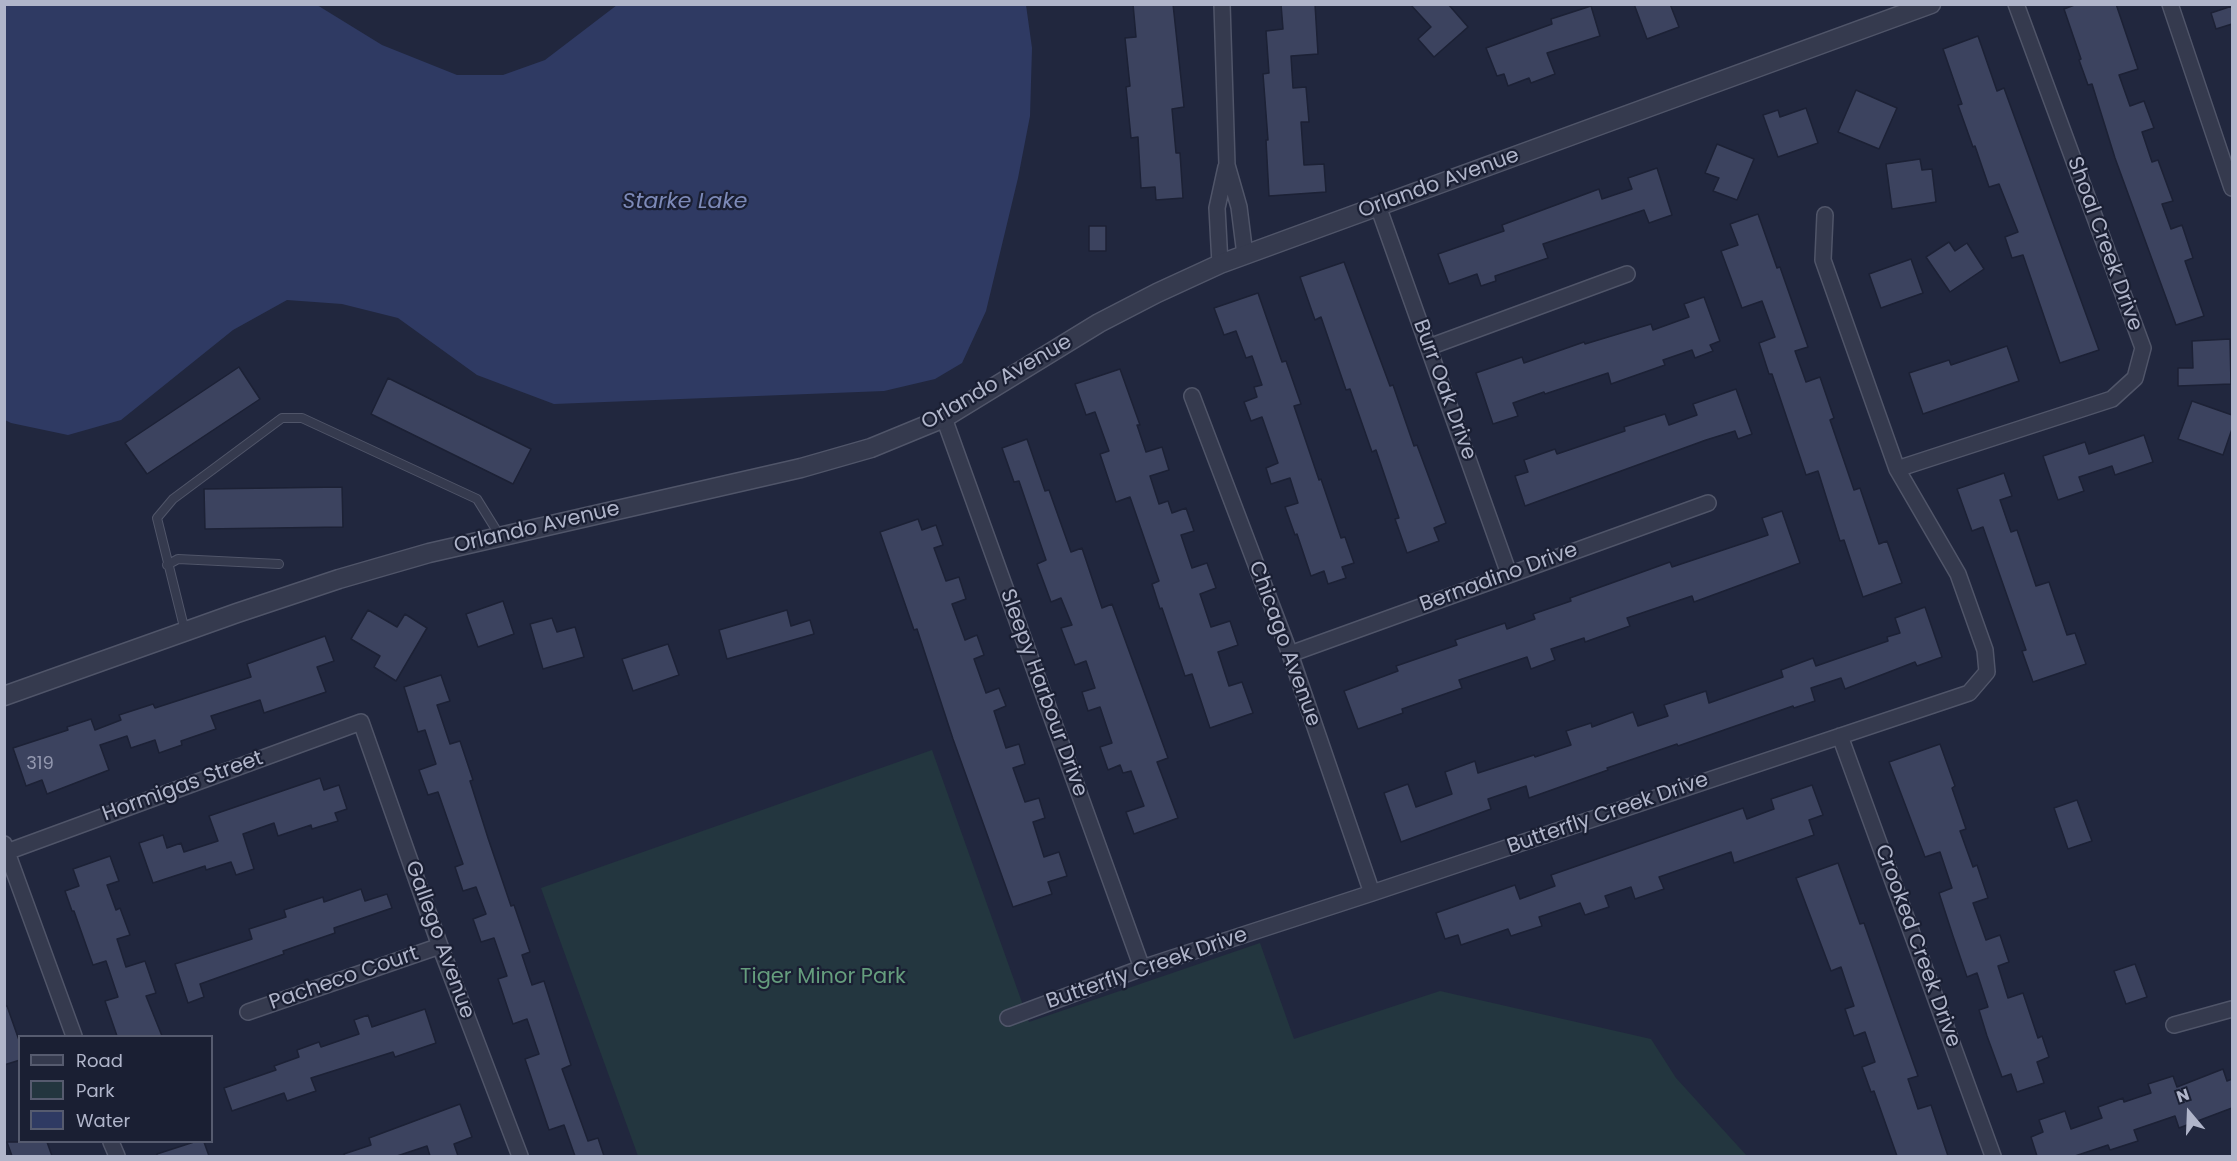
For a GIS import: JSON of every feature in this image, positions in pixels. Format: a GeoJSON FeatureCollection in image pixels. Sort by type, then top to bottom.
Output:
{"type":"FeatureCollection","features":[{"type":"Feature","properties":{"kind":"street"},"geometry":{"type":"LineString","coordinates":[[1222,4],[1227,165],[1239,207],[1245,255]]}},
{"type":"Feature","properties":{"kind":"street","name":"Orlando Avenue"},"geometry":{"type":"LineString","coordinates":[[4,696],[339,579],[429,553],[801,468],[871,448],[944,418],[1099,323],[1220,264],[1931,4]]}},
{"type":"Feature","properties":{"kind":"street","name":"Shoal Creek Drive"},"geometry":{"type":"LineString","coordinates":[[1897,469],[2112,399],[2135,378],[2143,348],[2016,4]]}},
{"type":"Feature","properties":{"kind":"street"},"geometry":{"type":"LineString","coordinates":[[2170,4],[2232,188]]}},
{"type":"Feature","properties":{"kind":"street"},"geometry":{"type":"LineString","coordinates":[[1220,264],[1217,208],[1227,165]]}},
{"type":"Feature","properties":{"kind":"street","name":"Burr Oak Drive"},"geometry":{"type":"LineString","coordinates":[[1378,206],[1509,574]]}},
{"type":"Feature","properties":{"kind":"street"},"geometry":{"type":"LineString","coordinates":[[1825,216],[1823,260],[1897,469]]}},
{"type":"Feature","properties":{"kind":"street"},"geometry":{"type":"LineString","coordinates":[[1429,347],[1627,274]]}},
{"type":"Feature","properties":{"kind":"street","name":"Chicago Avenue"},"geometry":{"type":"LineString","coordinates":[[1192,396],[1290,654],[1372,893]]}},
{"type":"Feature","properties":{"kind":"street","name":"Sleepy Harbour Drive"},"geometry":{"type":"LineString","coordinates":[[944,418],[1142,968]]}},
{"type":"Feature","properties":{"kind":"street","name":"Butterfly Creek Drive"},"geometry":{"type":"LineString","coordinates":[[1008,1018],[1142,968],[1969,693],[1987,672],[1985,650],[1958,574],[1897,469]]}},
{"type":"Feature","properties":{"kind":"street","name":"Bernadino Drive"},"geometry":{"type":"LineString","coordinates":[[1290,654],[1708,503]]}},
{"type":"Feature","properties":{"kind":"street","name":"Hormigas Street"},"geometry":{"type":"LineString","coordinates":[[5,850],[361,722]]}},
{"type":"Feature","properties":{"kind":"street","name":"Gallego Avenue"},"geometry":{"type":"LineString","coordinates":[[361,722],[440,946],[520,1156]]}},
{"type":"Feature","properties":{"kind":"street","name":"Crooked Creek Drive"},"geometry":{"type":"LineString","coordinates":[[1840,736],[1994,1156]]}},
{"type":"Feature","properties":{"kind":"street"},"geometry":{"type":"LineString","coordinates":[[5,850],[74,1035]]}},
{"type":"Feature","properties":{"kind":"street","name":"Pacheco Court"},"geometry":{"type":"LineString","coordinates":[[248,1012],[440,946]]}},
{"type":"Feature","properties":{"kind":"street"},"geometry":{"type":"LineString","coordinates":[[2174,1025],[2232,1009]]}},
{"type":"Feature","properties":{"kind":"lane"},"geometry":{"type":"LineString","coordinates":[[185,631],[157,518],[173,499],[282,418],[302,418],[477,499],[500,536]]}},
{"type":"Feature","properties":{"kind":"lane"},"geometry":{"type":"LineString","coordinates":[[167,565],[178,559],[279,564]]}},
{"type":"Feature","properties":{"kind":"green space","name":"Tiger Minor Park"},"geometry":{"type":"Polygon","coordinates":[[[932,750],[1029,1022],[1260,943],[1294,1039],[1440,991],[1651,1039],[1676,1078],[1747,1156],[638,1156],[541,888],[932,750]]]}},
{"type":"Feature","properties":{"kind":"water","name":"Starke Lake"},"geometry":{"type":"Polygon","coordinates":[[[4,5],[317,5],[382,45],[457,75],[503,75],[545,60],[617,5],[1026,5],[1032,48],[1030,116],[1018,178],[986,311],[962,363],[935,379],[884,391],[554,404],[477,375],[398,318],[342,304],[287,300],[233,330],[121,420],[68,435],[5,420],[4,5]]]}},
{"type":"Feature","properties":{"kind":"building"},"geometry":{"type":"Polygon","coordinates":[[[1133,4],[1173,4],[1184,107],[1172,109],[1176,153],[1180,153],[1183,198],[1156,200],[1155,187],[1141,188],[1138,137],[1131,138],[1126,87],[1130,86],[1125,38],[1136,37],[1133,4]]]}},
{"type":"Feature","properties":{"kind":"building"},"geometry":{"type":"Polygon","coordinates":[[[1281,4],[1315,4],[1318,54],[1291,56],[1293,88],[1306,87],[1309,122],[1301,122],[1304,165],[1324,164],[1326,192],[1269,196],[1263,74],[1269,73],[1266,31],[1283,29],[1281,4]]]}},
{"type":"Feature","properties":{"kind":"building"},"geometry":{"type":"Polygon","coordinates":[[[1410,4],[1448,4],[1468,27],[1434,57],[1418,39],[1431,27],[1410,4]]]}},
{"type":"Feature","properties":{"kind":"building"},"geometry":{"type":"Polygon","coordinates":[[[1634,4],[1670,4],[1679,27],[1647,39],[1634,4]]]}},
{"type":"Feature","properties":{"kind":"building"},"geometry":{"type":"Polygon","coordinates":[[[2077,4],[2116,4],[2138,69],[2119,75],[2130,106],[2144,101],[2154,128],[2142,132],[2152,162],[2158,160],[2173,201],[2162,204],[2171,229],[2182,225],[2193,258],[2185,261],[2204,316],[2176,325],[2115,158],[2092,84],[2088,85],[2079,60],[2081,59],[2064,9],[2077,4]]]}},
{"type":"Feature","properties":{"kind":"building"},"geometry":{"type":"Polygon","coordinates":[[[1591,6],[1600,36],[1547,53],[1555,74],[1531,83],[1529,78],[1508,86],[1504,74],[1497,76],[1486,48],[1552,24],[1551,19],[1591,6]]]}},
{"type":"Feature","properties":{"kind":"building"},"geometry":{"type":"Polygon","coordinates":[[[2232,6],[2232,24],[2216,29],[2211,13],[2232,6]]]}},
{"type":"Feature","properties":{"kind":"building"},"geometry":{"type":"Polygon","coordinates":[[[1978,36],[1997,91],[2004,88],[2099,350],[2060,363],[2023,255],[2012,258],[2005,237],[2018,232],[1999,184],[1989,187],[1958,105],[1962,104],[1943,49],[1978,36]]]}},
{"type":"Feature","properties":{"kind":"building"},"geometry":{"type":"Polygon","coordinates":[[[1856,90],[1897,108],[1879,149],[1838,132],[1856,90]]]}},
{"type":"Feature","properties":{"kind":"building"},"geometry":{"type":"Polygon","coordinates":[[[1806,108],[1818,143],[1778,157],[1763,115],[1778,110],[1780,117],[1806,108]]]}},
{"type":"Feature","properties":{"kind":"building"},"geometry":{"type":"Polygon","coordinates":[[[1717,144],[1754,159],[1737,200],[1713,191],[1719,178],[1705,173],[1717,144]]]}},
{"type":"Feature","properties":{"kind":"building"},"geometry":{"type":"Polygon","coordinates":[[[1920,159],[1922,170],[1932,169],[1936,202],[1892,209],[1886,164],[1920,159]]]}},
{"type":"Feature","properties":{"kind":"building"},"geometry":{"type":"Polygon","coordinates":[[[1657,168],[1672,215],[1649,223],[1644,210],[1543,244],[1548,258],[1495,276],[1496,281],[1481,286],[1477,274],[1449,284],[1438,254],[1504,231],[1502,225],[1599,189],[1602,199],[1632,189],[1628,178],[1657,168]]]}},
{"type":"Feature","properties":{"kind":"building"},"geometry":{"type":"Polygon","coordinates":[[[1758,214],[1777,268],[1780,267],[1808,347],[1795,351],[1806,382],[1820,377],[1834,418],[1830,420],[1854,490],[1860,488],[1879,544],[1887,541],[1902,583],[1863,597],[1844,540],[1840,541],[1818,471],[1806,475],[1772,374],[1769,374],[1759,343],[1775,337],[1762,301],[1742,308],[1721,251],[1738,245],[1730,224],[1758,214]]]}},
{"type":"Feature","properties":{"kind":"building"},"geometry":{"type":"Polygon","coordinates":[[[1089,226],[1106,226],[1106,251],[1089,251],[1089,226]]]}},
{"type":"Feature","properties":{"kind":"building"},"geometry":{"type":"Polygon","coordinates":[[[1949,242],[1955,251],[1967,243],[1984,269],[1950,292],[1926,257],[1949,242]]]}},
{"type":"Feature","properties":{"kind":"building"},"geometry":{"type":"Polygon","coordinates":[[[1911,259],[1923,293],[1881,308],[1869,274],[1911,259]]]}},
{"type":"Feature","properties":{"kind":"building"},"geometry":{"type":"Polygon","coordinates":[[[1344,262],[1390,386],[1393,385],[1414,446],[1417,445],[1446,523],[1434,528],[1439,541],[1407,553],[1395,519],[1399,518],[1376,450],[1372,452],[1350,389],[1346,390],[1321,317],[1315,320],[1300,277],[1344,262]]]}},
{"type":"Feature","properties":{"kind":"building"},"geometry":{"type":"Polygon","coordinates":[[[1258,293],[1282,362],[1286,361],[1301,404],[1294,406],[1319,480],[1321,479],[1341,538],[1345,537],[1354,563],[1342,567],[1346,578],[1328,584],[1324,571],[1311,576],[1297,534],[1295,535],[1285,507],[1298,503],[1290,478],[1271,484],[1266,468],[1278,463],[1262,417],[1251,421],[1244,402],[1257,397],[1254,387],[1262,385],[1252,356],[1246,358],[1236,331],[1224,335],[1214,308],[1258,293]]]}},
{"type":"Feature","properties":{"kind":"building"},"geometry":{"type":"Polygon","coordinates":[[[1704,297],[1720,341],[1710,345],[1713,351],[1695,358],[1692,350],[1663,360],[1665,365],[1611,384],[1608,373],[1545,394],[1544,392],[1513,403],[1518,416],[1493,424],[1476,373],[1522,357],[1524,363],[1584,342],[1585,344],[1651,324],[1653,330],[1689,317],[1684,304],[1704,297]]]}},
{"type":"Feature","properties":{"kind":"building"},"geometry":{"type":"Polygon","coordinates":[[[2230,339],[2231,384],[2178,386],[2178,368],[2193,368],[2192,341],[2230,339]]]}},
{"type":"Feature","properties":{"kind":"building"},"geometry":{"type":"Polygon","coordinates":[[[2007,346],[2019,381],[1923,414],[1909,373],[1949,360],[1951,365],[2007,346]]]}},
{"type":"Feature","properties":{"kind":"building"},"geometry":{"type":"Polygon","coordinates":[[[239,367],[260,399],[147,474],[125,443],[239,367]]]}},
{"type":"Feature","properties":{"kind":"building"},"geometry":{"type":"Polygon","coordinates":[[[1120,369],[1140,425],[1137,425],[1146,452],[1162,447],[1169,470],[1150,476],[1159,504],[1168,501],[1172,513],[1186,508],[1194,531],[1181,535],[1192,568],[1207,563],[1216,588],[1200,594],[1211,627],[1230,621],[1238,645],[1218,652],[1229,686],[1242,682],[1253,713],[1210,728],[1192,674],[1185,676],[1162,608],[1160,609],[1152,584],[1159,581],[1130,497],[1116,502],[1100,454],[1109,451],[1095,412],[1086,415],[1075,384],[1120,369]]]}},
{"type":"Feature","properties":{"kind":"building"},"geometry":{"type":"Polygon","coordinates":[[[388,378],[531,449],[513,484],[371,414],[388,378]]]}},
{"type":"Feature","properties":{"kind":"building"},"geometry":{"type":"Polygon","coordinates":[[[1736,389],[1752,434],[1738,439],[1735,431],[1706,440],[1525,506],[1515,476],[1528,472],[1524,460],[1555,449],[1557,454],[1625,431],[1624,427],[1665,414],[1669,425],[1697,415],[1693,404],[1736,389]]]}},
{"type":"Feature","properties":{"kind":"building"},"geometry":{"type":"Polygon","coordinates":[[[2192,401],[2232,415],[2232,429],[2223,455],[2178,439],[2192,401]]]}},
{"type":"Feature","properties":{"kind":"building"},"geometry":{"type":"Polygon","coordinates":[[[2144,435],[2153,462],[2115,475],[2112,466],[2079,477],[2084,491],[2058,500],[2043,456],[2085,442],[2089,454],[2144,435]]]}},
{"type":"Feature","properties":{"kind":"building"},"geometry":{"type":"Polygon","coordinates":[[[1027,439],[1045,491],[1049,490],[1071,552],[1082,548],[1102,608],[1112,604],[1168,758],[1157,762],[1178,818],[1134,834],[1126,812],[1144,806],[1131,771],[1123,773],[1120,765],[1108,770],[1100,747],[1112,743],[1100,707],[1088,711],[1082,692],[1095,688],[1086,661],[1075,665],[1061,628],[1072,625],[1061,598],[1051,602],[1037,564],[1046,560],[1019,481],[1014,482],[1002,448],[1027,439]]]}},
{"type":"Feature","properties":{"kind":"building"},"geometry":{"type":"Polygon","coordinates":[[[2004,473],[2012,496],[2000,500],[2011,532],[2017,530],[2036,586],[2049,582],[2067,635],[2075,633],[2086,664],[2033,682],[2022,651],[2026,650],[1983,527],[1972,531],[1957,489],[2004,473]]]}},
{"type":"Feature","properties":{"kind":"building"},"geometry":{"type":"Polygon","coordinates":[[[342,487],[343,527],[205,529],[204,489],[342,487]]]}},
{"type":"Feature","properties":{"kind":"building"},"geometry":{"type":"Polygon","coordinates":[[[1782,511],[1800,563],[1694,602],[1692,596],[1627,618],[1630,626],[1585,642],[1584,638],[1551,649],[1555,660],[1531,669],[1527,657],[1459,680],[1462,688],[1402,709],[1403,713],[1358,729],[1344,691],[1398,671],[1396,666],[1457,645],[1455,640],[1505,623],[1507,629],[1535,619],[1533,614],[1571,601],[1570,598],[1670,562],[1672,567],[1768,535],[1762,518],[1782,511]]]}},
{"type":"Feature","properties":{"kind":"building"},"geometry":{"type":"Polygon","coordinates":[[[918,519],[922,530],[936,525],[943,545],[934,548],[946,581],[959,577],[966,599],[952,604],[965,640],[977,635],[984,655],[974,659],[986,693],[999,688],[1006,706],[994,711],[1006,748],[1019,744],[1025,764],[1013,768],[1025,802],[1039,798],[1045,818],[1033,822],[1044,857],[1059,852],[1067,876],[1048,882],[1052,894],[1013,907],[953,739],[917,629],[914,630],[880,532],[918,519]]]}},
{"type":"Feature","properties":{"kind":"building"},"geometry":{"type":"Polygon","coordinates":[[[503,601],[514,634],[478,647],[466,614],[503,601]]]}},
{"type":"Feature","properties":{"kind":"building"},"geometry":{"type":"Polygon","coordinates":[[[1925,607],[1942,657],[1917,666],[1915,662],[1845,689],[1841,678],[1811,688],[1815,701],[1794,708],[1793,706],[1678,746],[1677,744],[1529,798],[1526,786],[1488,799],[1491,809],[1401,842],[1384,793],[1408,784],[1416,807],[1452,794],[1445,772],[1475,761],[1478,773],[1534,755],[1535,757],[1571,745],[1566,731],[1591,723],[1592,727],[1633,712],[1638,726],[1668,716],[1664,705],[1706,691],[1709,703],[1783,677],[1781,670],[1813,658],[1816,666],[1888,641],[1887,637],[1900,633],[1895,618],[1925,607]]]}},
{"type":"Feature","properties":{"kind":"building"},"geometry":{"type":"Polygon","coordinates":[[[368,610],[397,627],[405,614],[427,628],[396,681],[374,667],[380,656],[351,639],[368,610]]]}},
{"type":"Feature","properties":{"kind":"building"},"geometry":{"type":"Polygon","coordinates":[[[787,610],[791,626],[810,620],[814,634],[727,659],[719,630],[787,610]]]}},
{"type":"Feature","properties":{"kind":"building"},"geometry":{"type":"Polygon","coordinates":[[[552,618],[557,632],[575,627],[584,657],[543,669],[530,624],[552,618]]]}},
{"type":"Feature","properties":{"kind":"building"},"geometry":{"type":"Polygon","coordinates":[[[325,636],[334,661],[317,667],[326,692],[264,713],[260,700],[211,716],[216,729],[181,741],[182,745],[159,753],[155,740],[131,748],[127,736],[100,745],[109,770],[47,794],[42,780],[26,786],[13,748],[68,730],[67,727],[91,719],[95,730],[121,720],[119,715],[153,704],[155,708],[251,677],[247,664],[325,636]]]}},
{"type":"Feature","properties":{"kind":"building"},"geometry":{"type":"Polygon","coordinates":[[[668,644],[679,675],[633,691],[622,659],[668,644]]]}},
{"type":"Feature","properties":{"kind":"building"},"geometry":{"type":"Polygon","coordinates":[[[441,675],[450,701],[437,705],[450,744],[460,741],[488,838],[511,906],[514,905],[530,952],[522,955],[532,985],[544,981],[571,1065],[562,1069],[588,1141],[598,1138],[604,1156],[575,1156],[564,1125],[549,1130],[525,1059],[539,1054],[527,1019],[513,1024],[498,979],[507,976],[494,938],[481,942],[473,919],[486,914],[476,887],[463,891],[455,867],[463,864],[438,792],[428,795],[419,770],[436,764],[425,730],[418,732],[404,687],[441,675]]]}},
{"type":"Feature","properties":{"kind":"building"},"geometry":{"type":"Polygon","coordinates":[[[1940,744],[1955,786],[1952,788],[1966,829],[1960,831],[1973,867],[1977,865],[1988,898],[1973,903],[1986,940],[2000,935],[2009,962],[1998,966],[2008,998],[2023,993],[2038,1038],[2042,1036],[2049,1057],[2037,1062],[2044,1083],[2017,1092],[2011,1074],[2002,1077],[1979,1010],[1988,1007],[1977,973],[1967,977],[1939,893],[1952,888],[1940,852],[1925,857],[1889,762],[1940,744]]]}},
{"type":"Feature","properties":{"kind":"building"},"geometry":{"type":"Polygon","coordinates":[[[320,778],[324,790],[339,785],[347,809],[335,813],[338,821],[312,829],[311,825],[278,836],[274,823],[243,834],[254,869],[236,875],[231,862],[206,870],[205,866],[153,883],[139,843],[163,835],[167,848],[181,843],[184,852],[218,841],[209,816],[320,778]]]}},
{"type":"Feature","properties":{"kind":"building"},"geometry":{"type":"Polygon","coordinates":[[[1812,785],[1823,815],[1809,820],[1814,835],[1734,863],[1731,852],[1659,877],[1664,889],[1635,899],[1631,887],[1605,896],[1609,907],[1585,915],[1580,903],[1539,917],[1542,926],[1511,936],[1508,929],[1461,945],[1458,935],[1445,939],[1436,913],[1515,885],[1520,899],[1555,886],[1551,875],[1743,808],[1747,819],[1774,809],[1771,799],[1812,785]]]}},
{"type":"Feature","properties":{"kind":"building"},"geometry":{"type":"Polygon","coordinates":[[[2077,800],[2092,841],[2068,849],[2054,808],[2077,800]]]}},
{"type":"Feature","properties":{"kind":"building"},"geometry":{"type":"Polygon","coordinates":[[[110,856],[119,881],[107,885],[116,910],[120,908],[130,935],[117,939],[126,967],[145,961],[156,993],[146,996],[162,1035],[117,1035],[105,1001],[118,997],[106,961],[93,965],[65,891],[79,886],[73,869],[110,856]]]}},
{"type":"Feature","properties":{"kind":"building"},"geometry":{"type":"Polygon","coordinates":[[[1838,863],[1860,924],[1864,923],[1918,1076],[1908,1079],[1918,1109],[1931,1105],[1948,1156],[1897,1156],[1874,1091],[1871,1092],[1862,1067],[1875,1062],[1865,1032],[1854,1036],[1845,1009],[1854,1006],[1841,967],[1831,971],[1796,878],[1838,863]]]}},
{"type":"Feature","properties":{"kind":"building"},"geometry":{"type":"Polygon","coordinates":[[[361,889],[365,901],[387,894],[392,908],[334,928],[335,933],[283,951],[284,954],[200,984],[204,997],[188,1003],[175,964],[252,939],[249,929],[286,917],[284,910],[323,897],[324,902],[361,889]]]}},
{"type":"Feature","properties":{"kind":"building"},"geometry":{"type":"Polygon","coordinates":[[[2135,964],[2147,997],[2126,1004],[2114,971],[2135,964]]]}},
{"type":"Feature","properties":{"kind":"building"},"geometry":{"type":"Polygon","coordinates":[[[4,1006],[7,1006],[18,1037],[18,1061],[4,1065],[4,1006]]]}},
{"type":"Feature","properties":{"kind":"building"},"geometry":{"type":"Polygon","coordinates":[[[425,1009],[436,1043],[395,1057],[393,1052],[311,1078],[316,1091],[287,1101],[284,1093],[232,1111],[224,1088],[276,1070],[274,1066],[299,1057],[297,1050],[319,1042],[321,1047],[359,1034],[354,1020],[368,1015],[372,1027],[425,1009]]]}},
{"type":"Feature","properties":{"kind":"building"},"geometry":{"type":"Polygon","coordinates":[[[2223,1069],[2227,1081],[2232,1079],[2232,1108],[2179,1128],[2175,1116],[2134,1130],[2138,1141],[2110,1150],[2108,1145],[2075,1156],[2037,1156],[2031,1137],[2043,1132],[2039,1120],[2065,1111],[2071,1129],[2102,1118],[2098,1107],[2123,1098],[2124,1102],[2151,1093],[2148,1084],[2173,1076],[2177,1087],[2223,1069]]]}},
{"type":"Feature","properties":{"kind":"building"},"geometry":{"type":"Polygon","coordinates":[[[460,1104],[472,1137],[454,1144],[458,1156],[430,1156],[427,1146],[397,1156],[345,1156],[344,1154],[371,1145],[369,1138],[460,1104]]]}},
{"type":"Feature","properties":{"kind":"building"},"geometry":{"type":"Polygon","coordinates":[[[7,1142],[47,1143],[52,1156],[12,1156],[7,1142]]]}},
{"type":"Feature","properties":{"kind":"building"},"geometry":{"type":"Polygon","coordinates":[[[191,1143],[204,1143],[209,1156],[157,1156],[157,1154],[191,1143]]]}}]}
